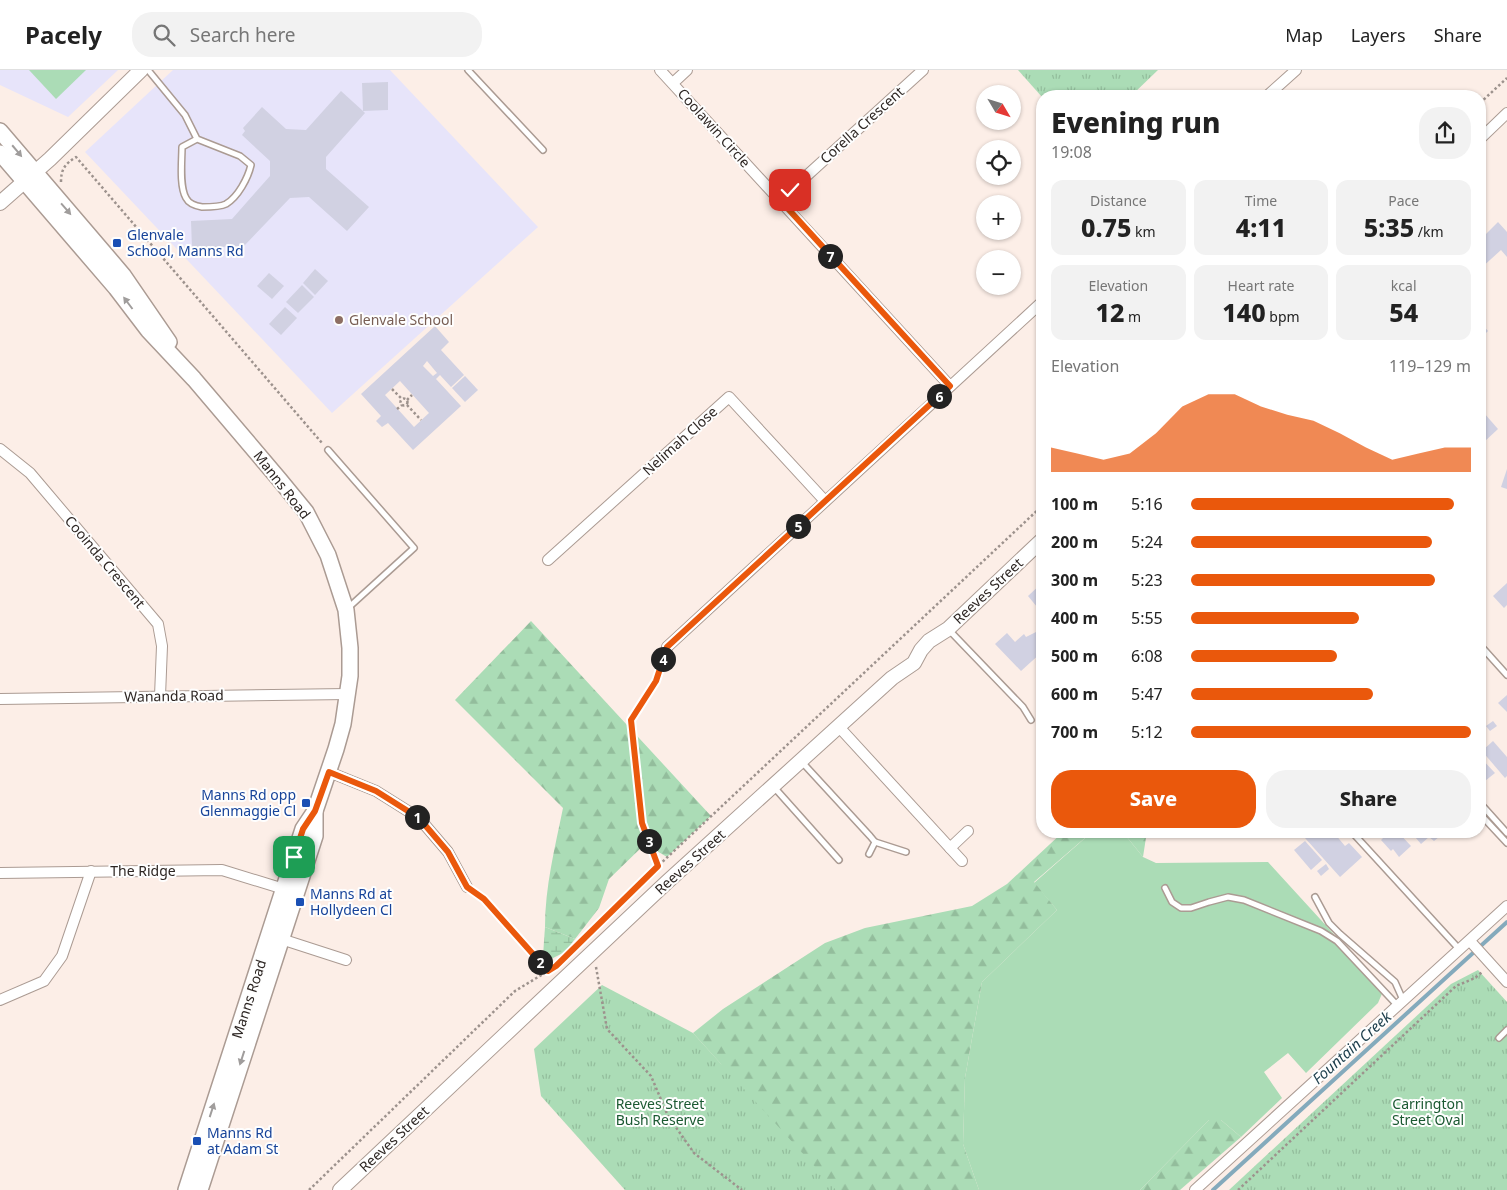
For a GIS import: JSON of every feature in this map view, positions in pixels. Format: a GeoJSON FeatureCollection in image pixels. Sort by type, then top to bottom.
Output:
{"type":"FeatureCollection","features":[{"type":"Feature","properties":{"kind":"main road","name":"Manns Road"},"geometry":{"type":"LineString","coordinates":[[0,131],[29,176]]}},
{"type":"Feature","properties":{"kind":"main road","name":"Manns Road"},"geometry":{"type":"LineString","coordinates":[[0,152],[29,176],[123,275],[194,379],[306,512],[328,554],[346,610],[351,663],[343,724],[329,772],[315,811],[303,829],[284,889],[275,937],[200,1190]]}},
{"type":"Feature","properties":{"kind":"main road","name":"Manns Road"},"geometry":{"type":"LineString","coordinates":[[186,1190],[275,937],[315,836],[315,811]]}},
{"type":"Feature","properties":{"kind":"main road"},"geometry":{"type":"LineString","coordinates":[[193,1190],[207,1149],[216,1140]]}},
{"type":"Feature","properties":{"kind":"street"},"geometry":{"type":"LineString","coordinates":[[0,202],[140,70]]}},
{"type":"Feature","properties":{"kind":"street","name":"Coolawin Circle"},"geometry":{"type":"LineString","coordinates":[[660,70],[950,386]]}},
{"type":"Feature","properties":{"kind":"street"},"geometry":{"type":"LineString","coordinates":[[673,83],[687,70]]}},
{"type":"Feature","properties":{"kind":"street","name":"Corella Crescent"},"geometry":{"type":"LineString","coordinates":[[780,200],[923,70]]}},
{"type":"Feature","properties":{"kind":"street"},"geometry":{"type":"LineString","coordinates":[[1274,90],[1296,70]]}},
{"type":"Feature","properties":{"kind":"street"},"geometry":{"type":"LineString","coordinates":[[1486,133],[1507,114]]}},
{"type":"Feature","properties":{"kind":"street"},"geometry":{"type":"LineString","coordinates":[[667,647],[1036,307]]}},
{"type":"Feature","properties":{"kind":"street","name":"Nelimah Close"},"geometry":{"type":"LineString","coordinates":[[548,560],[729,397],[824,501]]}},
{"type":"Feature","properties":{"kind":"street","name":"Cooinda Crescent"},"geometry":{"type":"LineString","coordinates":[[0,449],[30,473],[158,624],[162,646],[160,696]]}},
{"type":"Feature","properties":{"kind":"street","name":"Reeves Street"},"geometry":{"type":"LineString","coordinates":[[340,1190],[667,882],[892,678],[914,663],[921,650],[930,641],[948,629],[1036,546]]}},
{"type":"Feature","properties":{"kind":"street","name":"Wananda Road"},"geometry":{"type":"LineString","coordinates":[[0,699],[348,694]]}},
{"type":"Feature","properties":{"kind":"street"},"geometry":{"type":"LineString","coordinates":[[839,727],[962,861]]}},
{"type":"Feature","properties":{"kind":"street"},"geometry":{"type":"LineString","coordinates":[[329,772],[376,791],[419,818],[448,852],[467,887]]}},
{"type":"Feature","properties":{"kind":"street"},"geometry":{"type":"LineString","coordinates":[[950,848],[968,831]]}},
{"type":"Feature","properties":{"kind":"street","name":"The Ridge"},"geometry":{"type":"LineString","coordinates":[[0,873],[222,870],[284,889]]}},
{"type":"Feature","properties":{"kind":"street"},"geometry":{"type":"LineString","coordinates":[[0,1000],[44,981],[62,956],[91,871]]}},
{"type":"Feature","properties":{"kind":"street"},"geometry":{"type":"LineString","coordinates":[[1195,1190],[1507,906]]}},
{"type":"Feature","properties":{"kind":"street"},"geometry":{"type":"LineString","coordinates":[[275,937],[346,960]]}},
{"type":"Feature","properties":{"kind":"street"},"geometry":{"type":"LineString","coordinates":[[1470,941],[1507,982]]}},
{"type":"Feature","properties":{"kind":"lane"},"geometry":{"type":"LineString","coordinates":[[148,70],[185,115],[197,138],[240,156],[250,165],[249,175],[235,195],[225,204],[208,207],[193,205],[186,199],[182,186],[182,147],[197,138]]}},
{"type":"Feature","properties":{"kind":"lane"},"geometry":{"type":"LineString","coordinates":[[468,70],[543,150]]}},
{"type":"Feature","properties":{"kind":"lane"},"geometry":{"type":"LineString","coordinates":[[328,450],[414,548],[346,610]]}},
{"type":"Feature","properties":{"kind":"lane"},"geometry":{"type":"LineString","coordinates":[[948,629],[1024,707],[1031,720]]}},
{"type":"Feature","properties":{"kind":"lane"},"geometry":{"type":"LineString","coordinates":[[1486,652],[1507,675]]}},
{"type":"Feature","properties":{"kind":"lane"},"geometry":{"type":"LineString","coordinates":[[801,761],[875,842],[906,852]]}},
{"type":"Feature","properties":{"kind":"lane"},"geometry":{"type":"LineString","coordinates":[[773,786],[839,860]]}},
{"type":"Feature","properties":{"kind":"lane"},"geometry":{"type":"LineString","coordinates":[[1486,810],[1507,833]]}},
{"type":"Feature","properties":{"kind":"lane"},"geometry":{"type":"LineString","coordinates":[[1486,820],[1507,843]]}},
{"type":"Feature","properties":{"kind":"lane"},"geometry":{"type":"LineString","coordinates":[[1356,838],[1460,950]]}},
{"type":"Feature","properties":{"kind":"lane"},"geometry":{"type":"LineString","coordinates":[[869,854],[875,842]]}},
{"type":"Feature","properties":{"kind":"lane"},"geometry":{"type":"LineString","coordinates":[[1165,888],[1172,902],[1182,908],[1191,908],[1228,897],[1244,900],[1321,931],[1337,941],[1401,1003]]}},
{"type":"Feature","properties":{"kind":"lane"},"geometry":{"type":"LineString","coordinates":[[1314,897],[1330,923],[1340,934],[1395,982],[1401,1003]]}},
{"type":"Feature","properties":{"kind":"lane"},"geometry":{"type":"LineString","coordinates":[[1499,1038],[1507,1030]]}},
{"type":"Feature","properties":{"kind":"path"},"geometry":{"type":"LineString","coordinates":[[1486,97],[1507,78]]}},
{"type":"Feature","properties":{"kind":"path"},"geometry":{"type":"LineString","coordinates":[[76,157],[328,450]]}},
{"type":"Feature","properties":{"kind":"path"},"geometry":{"type":"LineString","coordinates":[[392,389],[402,399],[407,400]]}},
{"type":"Feature","properties":{"kind":"path"},"geometry":{"type":"LineString","coordinates":[[406,404],[412,394]]}},
{"type":"Feature","properties":{"kind":"path"},"geometry":{"type":"LineString","coordinates":[[402,399],[402,405]]}},
{"type":"Feature","properties":{"kind":"path"},"geometry":{"type":"LineString","coordinates":[[397,409],[406,404]]}},
{"type":"Feature","properties":{"kind":"path"},"geometry":{"type":"LineString","coordinates":[[406,404],[421,420]]}},
{"type":"Feature","properties":{"kind":"path"},"geometry":{"type":"LineString","coordinates":[[309,1190],[515,991],[556,966],[658,866],[1036,512]]}},
{"type":"Feature","properties":{"kind":"path"},"geometry":{"type":"LineString","coordinates":[[667,647],[656,681],[631,720],[642,823],[658,866],[667,882]]}},
{"type":"Feature","properties":{"kind":"path"},"geometry":{"type":"LineString","coordinates":[[467,887],[484,899],[548,971]]}},
{"type":"Feature","properties":{"kind":"path"},"geometry":{"type":"LineString","coordinates":[[591,972],[597,967],[607,1029],[651,1076],[668,1116],[694,1153],[742,1190]]}},
{"type":"Feature","properties":{"kind":"path"},"geometry":{"type":"LineString","coordinates":[[1238,1190],[1456,986],[1475,978],[1485,970],[1499,973]]}},
{"type":"Feature","properties":{"kind":"shaded area"},"geometry":{"type":"Polygon","coordinates":[[[0,70],[118,70],[68,117],[0,85],[0,70]]]}},
{"type":"Feature","properties":{"kind":"shaded area","name":"Glenvale School"},"geometry":{"type":"Polygon","coordinates":[[[173,70],[390,70],[538,227],[332,413],[85,152],[173,70]]]}},
{"type":"Feature","properties":{"kind":"green space"},"geometry":{"type":"Polygon","coordinates":[[[29,70],[86,70],[56,99],[29,70]]]}},
{"type":"Feature","properties":{"kind":"green space"},"geometry":{"type":"Polygon","coordinates":[[[1018,70],[1158,70],[1137,90],[1036,90],[1018,70]]]}},
{"type":"Feature","properties":{"kind":"green space"},"geometry":{"type":"Polygon","coordinates":[[[531,621],[711,816],[667,857],[645,844],[609,879],[599,908],[575,939],[545,927],[549,882],[563,808],[455,700],[531,621]]]}},
{"type":"Feature","properties":{"kind":"green space"},"geometry":{"type":"Polygon","coordinates":[[[1056,838],[1085,838],[1034,882],[1057,910],[982,982],[965,1078],[963,1144],[979,1190],[754,1190],[721,1064],[693,1033],[723,1009],[825,943],[865,928],[972,906],[1007,884],[1056,838]]]}},
{"type":"Feature","properties":{"kind":"green space"},"geometry":{"type":"Polygon","coordinates":[[[1085,838],[1128,838],[1143,857],[1156,863],[1268,862],[1384,989],[1378,1003],[1306,1073],[1288,1053],[1264,1072],[1282,1098],[1241,1137],[1221,1120],[1209,1120],[1140,1190],[979,1190],[963,1144],[965,1078],[982,982],[1057,910],[1034,883],[1085,838]]]}},
{"type":"Feature","properties":{"kind":"green space"},"geometry":{"type":"Polygon","coordinates":[[[1128,838],[1146,838],[1143,857],[1128,838]]]}},
{"type":"Feature","properties":{"kind":"green space"},"geometry":{"type":"Polygon","coordinates":[[[545,927],[575,939],[565,952],[549,960],[543,956],[545,927]]]}},
{"type":"Feature","properties":{"kind":"green space","name":"Carrington Street Oval"},"geometry":{"type":"Polygon","coordinates":[[[1478,970],[1507,1002],[1507,1190],[1229,1190],[1451,984],[1478,970]]]}},
{"type":"Feature","properties":{"kind":"green space","name":"Reeves Street Bush Reserve"},"geometry":{"type":"Polygon","coordinates":[[[602,985],[693,1033],[836,1190],[625,1190],[541,1096],[534,1049],[602,985]]]}},
{"type":"Feature","properties":{"kind":"green space"},"geometry":{"type":"Polygon","coordinates":[[[1209,1120],[1221,1120],[1241,1137],[1180,1190],[1140,1190],[1209,1120]]]}},
{"type":"Feature","properties":{"kind":"building"},"geometry":{"type":"Polygon","coordinates":[[[388,82],[388,110],[363,111],[362,83],[388,82]]]}},
{"type":"Feature","properties":{"kind":"building"},"geometry":{"type":"Polygon","coordinates":[[[341,91],[365,113],[326,157],[326,169],[369,207],[347,231],[309,197],[290,198],[244,246],[192,248],[191,221],[232,219],[270,176],[270,161],[242,135],[245,131],[243,128],[262,107],[286,129],[306,130],[341,91]]]}},
{"type":"Feature","properties":{"kind":"building"},"geometry":{"type":"Polygon","coordinates":[[[1498,222],[1507,232],[1507,257],[1501,250],[1486,264],[1486,234],[1498,222]]]}},
{"type":"Feature","properties":{"kind":"building"},"geometry":{"type":"Polygon","coordinates":[[[315,269],[328,281],[315,295],[303,283],[315,269]]]}},
{"type":"Feature","properties":{"kind":"building"},"geometry":{"type":"Polygon","coordinates":[[[269,273],[284,286],[272,299],[257,286],[269,273]]]}},
{"type":"Feature","properties":{"kind":"building"},"geometry":{"type":"Polygon","coordinates":[[[302,285],[314,297],[298,313],[286,302],[302,285]]]}},
{"type":"Feature","properties":{"kind":"building"},"geometry":{"type":"Polygon","coordinates":[[[285,307],[297,318],[281,335],[269,324],[285,307]]]}},
{"type":"Feature","properties":{"kind":"building"},"geometry":{"type":"Polygon","coordinates":[[[435,326],[449,342],[441,350],[464,375],[451,387],[440,375],[436,379],[461,406],[413,450],[388,423],[382,427],[376,421],[381,416],[361,394],[435,326]],[[427,361],[423,366],[433,376],[437,373],[427,361]],[[400,381],[385,395],[414,427],[429,413],[400,381]]]}},
{"type":"Feature","properties":{"kind":"building"},"geometry":{"type":"Polygon","coordinates":[[[465,376],[478,390],[465,402],[452,388],[465,376]]]}},
{"type":"Feature","properties":{"kind":"building"},"geometry":{"type":"Polygon","coordinates":[[[1486,415],[1498,429],[1486,440],[1486,415]]]}},
{"type":"Feature","properties":{"kind":"building"},"geometry":{"type":"Polygon","coordinates":[[[1507,469],[1507,489],[1501,487],[1507,469]]]}},
{"type":"Feature","properties":{"kind":"building"},"geometry":{"type":"Polygon","coordinates":[[[1507,583],[1507,605],[1504,608],[1493,596],[1507,583]]]}},
{"type":"Feature","properties":{"kind":"building"},"geometry":{"type":"Polygon","coordinates":[[[1036,589],[1036,606],[1028,596],[1036,589]]]}},
{"type":"Feature","properties":{"kind":"building"},"geometry":{"type":"Polygon","coordinates":[[[1036,632],[1036,657],[1021,671],[995,644],[1007,633],[1015,642],[1024,634],[1026,637],[1036,632]]]}},
{"type":"Feature","properties":{"kind":"building"},"geometry":{"type":"Polygon","coordinates":[[[1507,695],[1507,712],[1498,703],[1507,695]]]}},
{"type":"Feature","properties":{"kind":"building"},"geometry":{"type":"Polygon","coordinates":[[[1493,721],[1497,726],[1490,731],[1486,726],[1493,721]]]}},
{"type":"Feature","properties":{"kind":"building"},"geometry":{"type":"Polygon","coordinates":[[[1493,741],[1507,757],[1507,776],[1505,778],[1486,756],[1486,747],[1493,741]]]}},
{"type":"Feature","properties":{"kind":"building"},"geometry":{"type":"Polygon","coordinates":[[[1486,763],[1495,773],[1486,780],[1486,763]]]}},
{"type":"Feature","properties":{"kind":"building"},"geometry":{"type":"Polygon","coordinates":[[[1305,838],[1338,838],[1345,846],[1349,843],[1362,857],[1340,877],[1305,838]]]}},
{"type":"Feature","properties":{"kind":"building"},"geometry":{"type":"Polygon","coordinates":[[[1383,838],[1404,838],[1411,846],[1399,857],[1393,849],[1391,851],[1381,840],[1383,838]]]}},
{"type":"Feature","properties":{"kind":"building"},"geometry":{"type":"Polygon","coordinates":[[[1416,838],[1428,838],[1421,844],[1416,838]]]}},
{"type":"Feature","properties":{"kind":"building"},"geometry":{"type":"Polygon","coordinates":[[[1305,841],[1322,860],[1311,870],[1294,850],[1305,841]]]}},
{"type":"Feature","properties":{"kind":"building"},"geometry":{"type":"Polygon","coordinates":[[[1326,864],[1329,869],[1321,876],[1317,871],[1326,864]]]}},
{"type":"Feature","properties":{"kind":"waterway","name":"Fountain Creek"},"geometry":{"type":"LineString","coordinates":[[1213,1190],[1507,922]]}},
{"type":"Feature","properties":{"kind":"place","name":"Glenvale School, Manns Rd"},"geometry":{"type":"Point","coordinates":[117,243]}},
{"type":"Feature","properties":{"kind":"place","name":"Glenvale School"},"geometry":{"type":"Point","coordinates":[339,320]}},
{"type":"Feature","properties":{"kind":"place","name":"Manns Rd opp Glenmaggie Cl"},"geometry":{"type":"Point","coordinates":[306,803]}},
{"type":"Feature","properties":{"kind":"place","name":"Manns Rd at Hollydeen Cl"},"geometry":{"type":"Point","coordinates":[300,902]}},
{"type":"Feature","properties":{"kind":"place","name":"Manns Rd at Adam St"},"geometry":{"type":"Point","coordinates":[197,1141]}},
{"type":"Feature","properties":{"kind":"route"},"geometry":{"type":"LineString","coordinates":[[294,857],[303,829],[315,811],[329,772],[376,791],[419,818],[448,852],[467,887],[484,899],[548,971],[556,966],[658,866],[642,823],[631,720],[656,681],[667,647],[950,386],[780,200],[790,190]]}}]}
